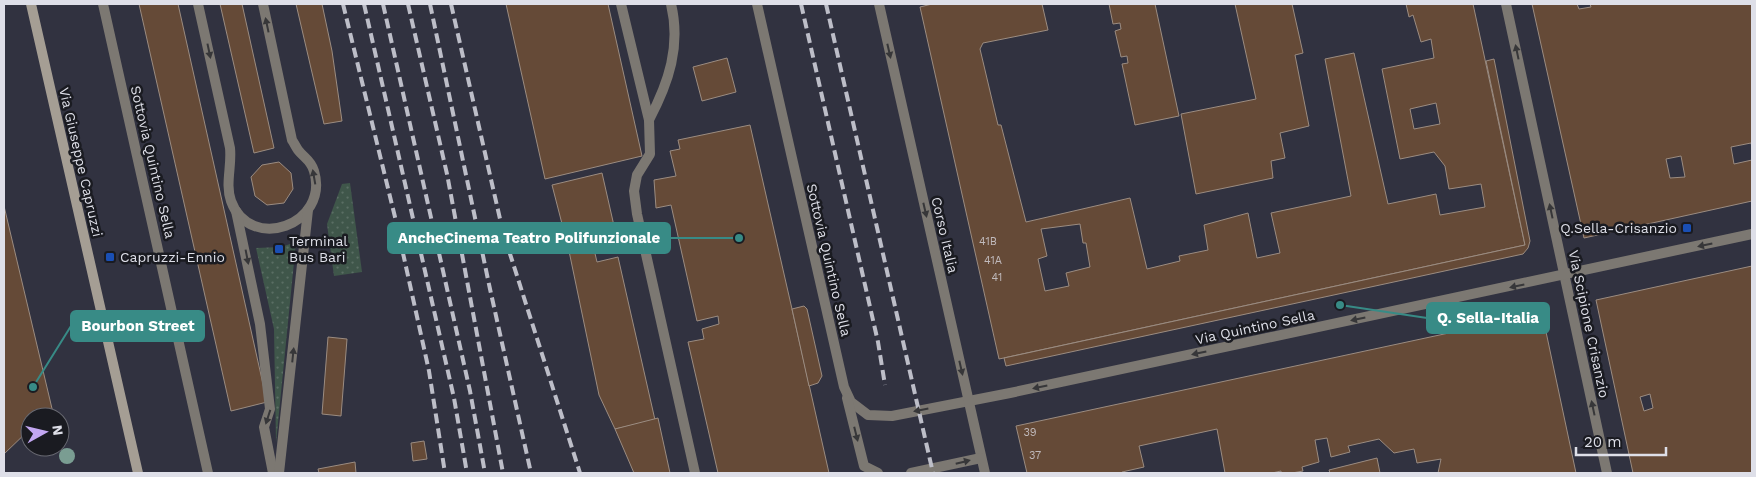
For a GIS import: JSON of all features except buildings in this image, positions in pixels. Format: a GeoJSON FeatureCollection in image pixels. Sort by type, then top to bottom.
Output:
{"type":"FeatureCollection","features":[{"type":"Feature","properties":{"kind":"main road","name":"Via Giuseppe Capruzzi"},"geometry":{"type":"LineString","coordinates":[[31,4],[138,473]]}},
{"type":"Feature","properties":{"kind":"street","name":"Sottovia Quintino Sella"},"geometry":{"type":"LineString","coordinates":[[103,4],[208,473]]}},
{"type":"Feature","properties":{"kind":"street"},"geometry":{"type":"LineString","coordinates":[[198,4],[230,148],[231,162],[228,189],[232,203],[240,215],[252,225],[267,229],[283,228],[298,220],[308,210],[314,198],[316,184],[314,170],[307,157],[298,150],[292,140],[263,4]]}},
{"type":"Feature","properties":{"kind":"street"},"geometry":{"type":"LineString","coordinates":[[621,4],[649,120],[650,154],[637,174],[634,191],[637,214],[695,473]]}},
{"type":"Feature","properties":{"kind":"street"},"geometry":{"type":"LineString","coordinates":[[649,120],[667,83],[672,64],[674,44],[672,4]]}},
{"type":"Feature","properties":{"kind":"street","name":"Sottovia Quintino Sella"},"geometry":{"type":"LineString","coordinates":[[757,4],[844,387],[851,402],[868,415],[892,416],[968,400]]}},
{"type":"Feature","properties":{"kind":"street","name":"Corso Italia"},"geometry":{"type":"LineString","coordinates":[[879,4],[985,473]]}},
{"type":"Feature","properties":{"kind":"street","name":"Via Scipione Crisanzio"},"geometry":{"type":"LineString","coordinates":[[1506,4],[1607,473]]}},
{"type":"Feature","properties":{"kind":"street"},"geometry":{"type":"LineString","coordinates":[[236,210],[263,343],[270,409],[264,428],[273,473]]}},
{"type":"Feature","properties":{"kind":"street"},"geometry":{"type":"LineString","coordinates":[[279,473],[308,210]]}},
{"type":"Feature","properties":{"kind":"street","name":"Via Quintino Sella"},"geometry":{"type":"LineString","coordinates":[[968,400],[1010,393],[1752,234]]}},
{"type":"Feature","properties":{"kind":"street"},"geometry":{"type":"LineString","coordinates":[[844,387],[864,466],[878,473]]}},
{"type":"Feature","properties":{"kind":"street"},"geometry":{"type":"LineString","coordinates":[[912,473],[981,458]]}},
{"type":"Feature","properties":{"kind":"green space"},"geometry":{"type":"Polygon","coordinates":[[[350,183],[362,272],[334,276],[327,224],[342,184],[350,183]]]}},
{"type":"Feature","properties":{"kind":"green space"},"geometry":{"type":"Polygon","coordinates":[[[296,242],[276,443],[274,329],[256,248],[281,247],[296,242]]]}},
{"type":"Feature","properties":{"kind":"railway"},"geometry":{"type":"LineString","coordinates":[[343,4],[395,217],[429,371],[445,473]]}},
{"type":"Feature","properties":{"kind":"railway"},"geometry":{"type":"LineString","coordinates":[[364,4],[454,398],[467,473]]}},
{"type":"Feature","properties":{"kind":"railway"},"geometry":{"type":"LineString","coordinates":[[383,4],[470,391],[485,473]]}},
{"type":"Feature","properties":{"kind":"railway"},"geometry":{"type":"LineString","coordinates":[[408,4],[447,174],[503,473]]}},
{"type":"Feature","properties":{"kind":"railway"},"geometry":{"type":"LineString","coordinates":[[430,4],[531,473]]}},
{"type":"Feature","properties":{"kind":"railway"},"geometry":{"type":"LineString","coordinates":[[451,4],[503,232],[580,473]]}},
{"type":"Feature","properties":{"kind":"railway"},"geometry":{"type":"LineString","coordinates":[[801,4],[878,342],[885,385]]}},
{"type":"Feature","properties":{"kind":"railway"},"geometry":{"type":"LineString","coordinates":[[826,4],[933,473]]}},
{"type":"Feature","properties":{"kind":"place","name":"Q.Sella-Crisanzio"},"geometry":{"type":"Point","coordinates":[1687,228]}},
{"type":"Feature","properties":{"kind":"place","name":"AncheCinema Teatro Polifunzionale"},"geometry":{"type":"Point","coordinates":[739,238]}},
{"type":"Feature","properties":{"kind":"place","name":"Terminal Bus Bari"},"geometry":{"type":"Point","coordinates":[279,249]}},
{"type":"Feature","properties":{"kind":"place","name":"Capruzzi-Ennio"},"geometry":{"type":"Point","coordinates":[110,257]}},
{"type":"Feature","properties":{"kind":"place","name":"Q. Sella-Italia"},"geometry":{"type":"Point","coordinates":[1340,305]}},
{"type":"Feature","properties":{"kind":"place","name":"Bourbon Street"},"geometry":{"type":"Point","coordinates":[33,387]}}]}
